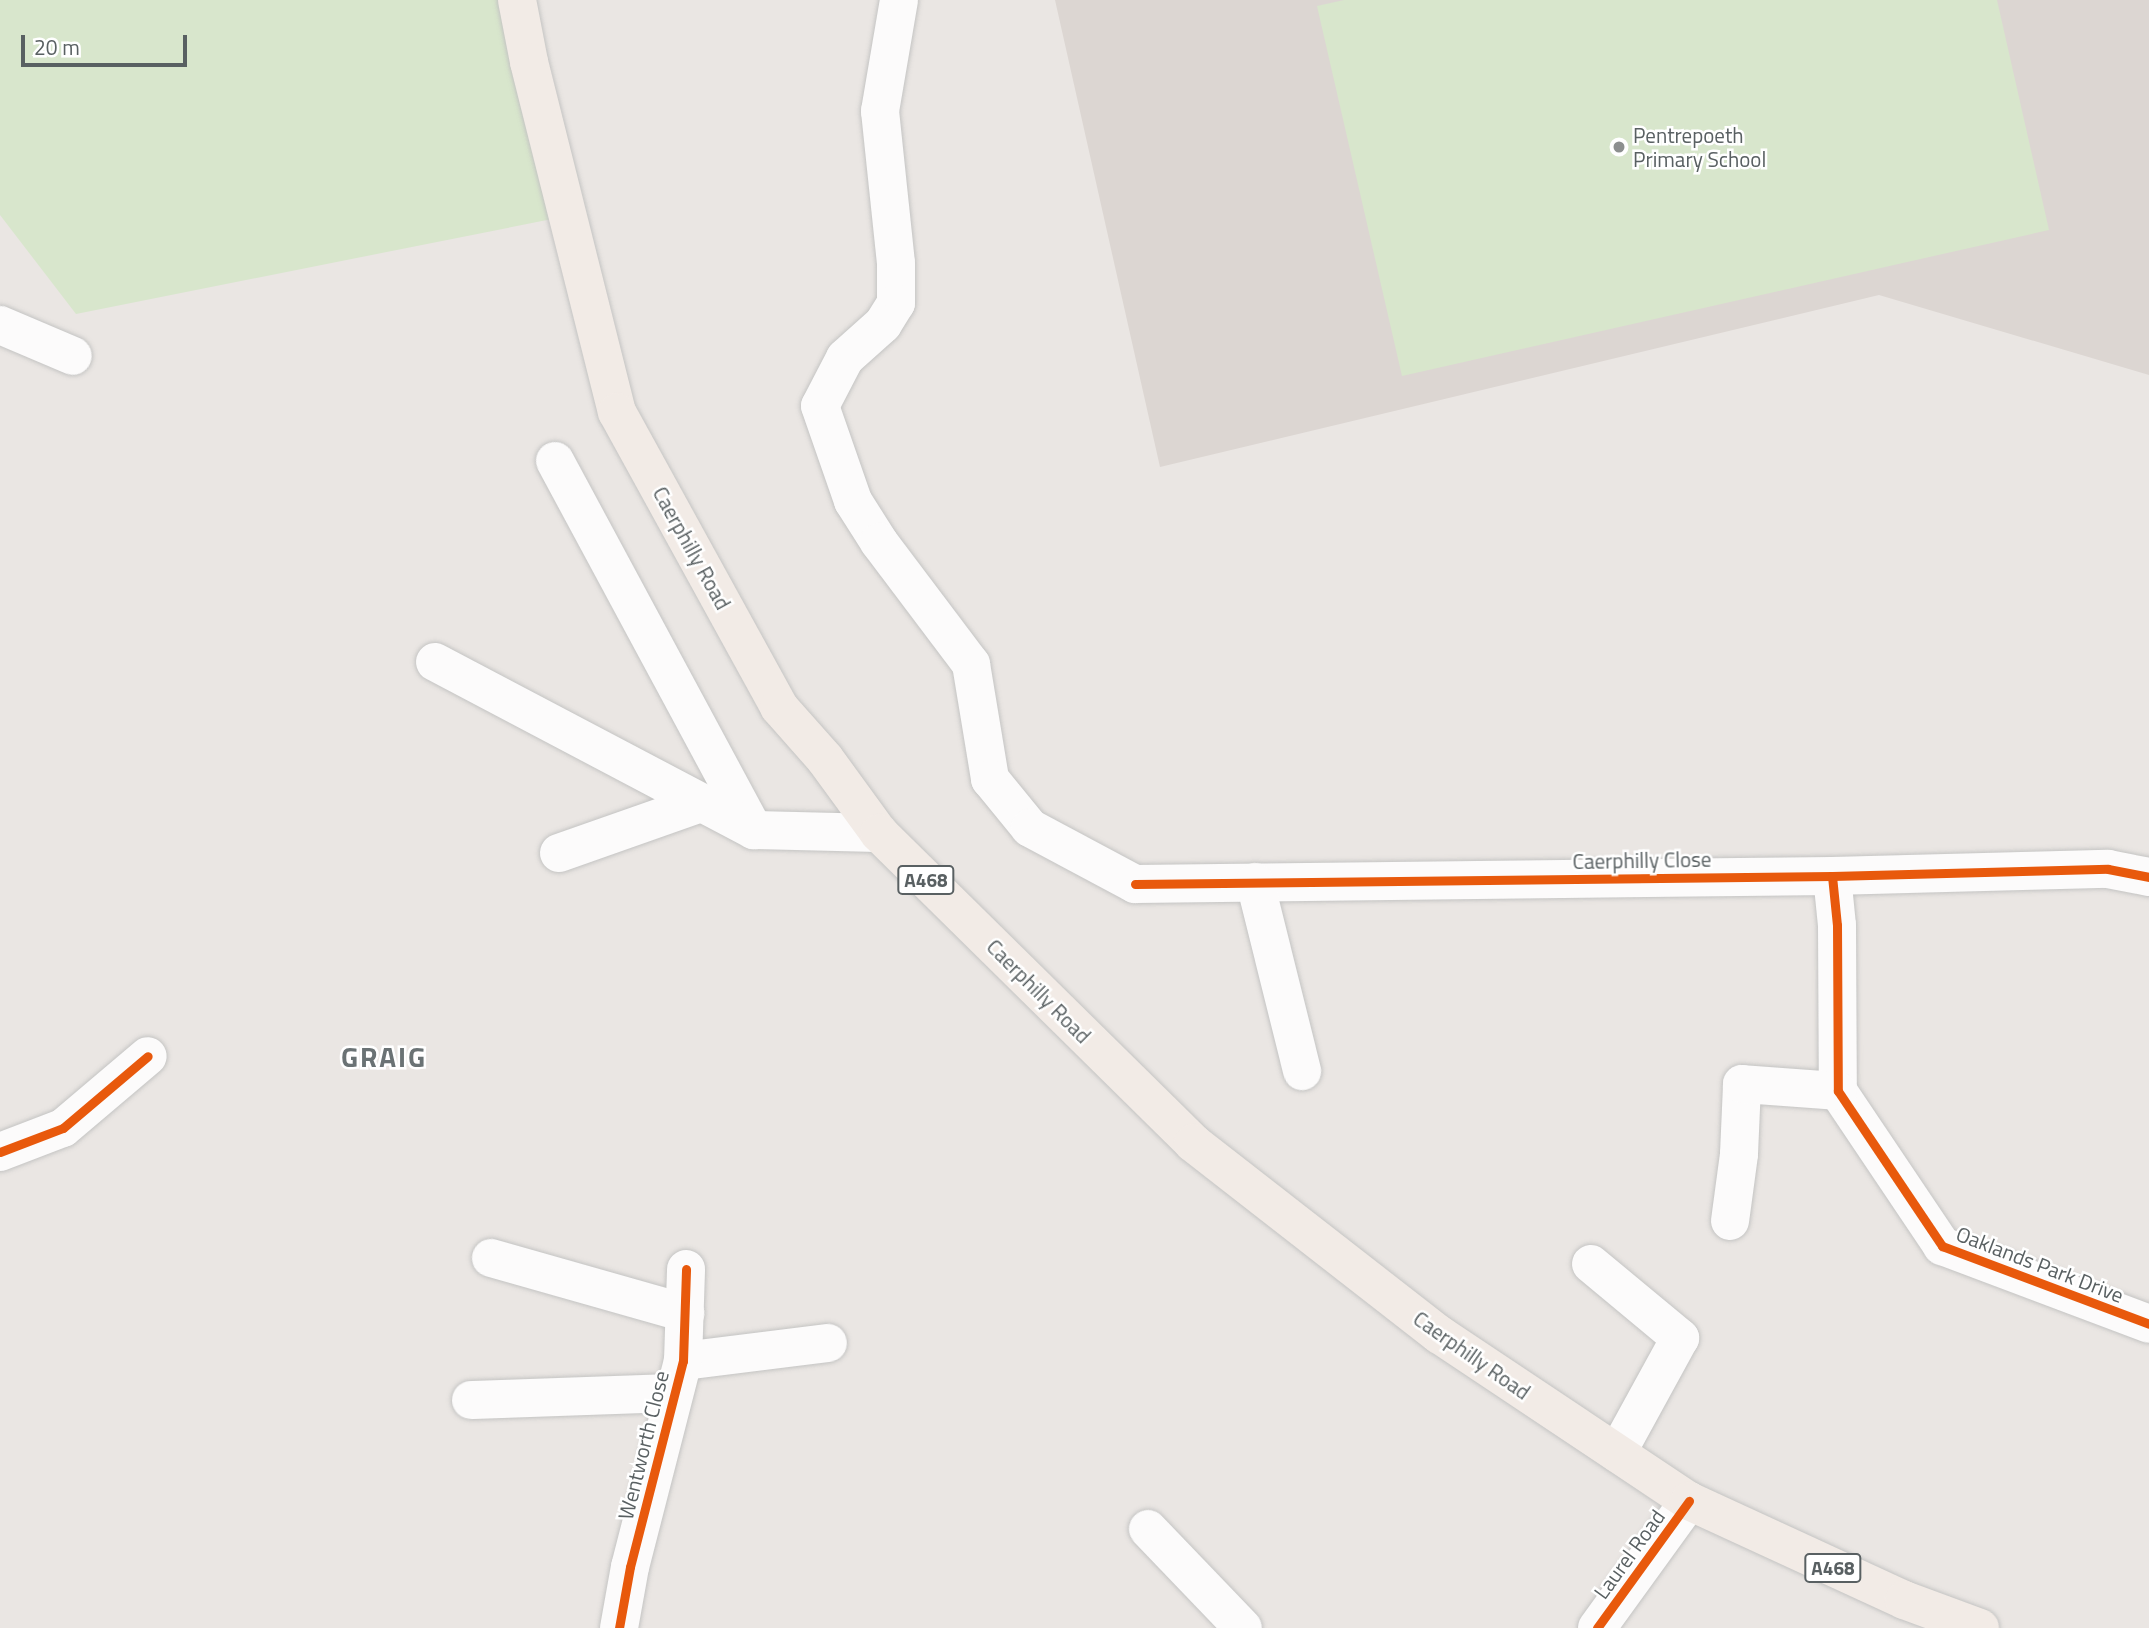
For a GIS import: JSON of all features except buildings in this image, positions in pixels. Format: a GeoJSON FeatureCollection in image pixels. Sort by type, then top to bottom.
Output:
{"type":"FeatureCollection","features":[{"type":"Feature","properties":{"kind":"main road","name":"Caerphilly Road"},"geometry":{"type":"LineString","coordinates":[[517,0],[528,62],[617,411],[779,707],[825,759],[879,833],[1193,1143],[1440,1335],[1689,1501],[1904,1600],[1980,1628]]}},
{"type":"Feature","properties":{"kind":"street","name":"Caerphilly Close"},"geometry":{"type":"LineString","coordinates":[[900,0],[880,111],[895,263],[896,303],[883,324],[845,358],[820,406],[853,501],[879,542],[971,664],[990,779],[1030,828],[1135,884],[1832,876],[2108,869],[2149,877]]}},
{"type":"Feature","properties":{"kind":"street"},"geometry":{"type":"LineString","coordinates":[[0,325],[73,356]]}},
{"type":"Feature","properties":{"kind":"street"},"geometry":{"type":"LineString","coordinates":[[555,461],[754,830]]}},
{"type":"Feature","properties":{"kind":"street"},"geometry":{"type":"LineString","coordinates":[[435,662],[754,830],[879,833]]}},
{"type":"Feature","properties":{"kind":"street"},"geometry":{"type":"LineString","coordinates":[[559,853],[701,803]]}},
{"type":"Feature","properties":{"kind":"street"},"geometry":{"type":"LineString","coordinates":[[1730,1220],[1739,1154],[1742,1084],[1838,1091],[1837,925],[1832,876]]}},
{"type":"Feature","properties":{"kind":"street"},"geometry":{"type":"LineString","coordinates":[[1255,882],[1302,1071]]}},
{"type":"Feature","properties":{"kind":"street"},"geometry":{"type":"LineString","coordinates":[[0,1152],[63,1128],[148,1056]]}},
{"type":"Feature","properties":{"kind":"street","name":"Oaklands Park Drive"},"geometry":{"type":"LineString","coordinates":[[1838,1091],[1942,1246],[2149,1324]]}},
{"type":"Feature","properties":{"kind":"street"},"geometry":{"type":"LineString","coordinates":[[491,1258],[685,1313]]}},
{"type":"Feature","properties":{"kind":"street"},"geometry":{"type":"LineString","coordinates":[[1591,1264],[1680,1338],[1617,1453]]}},
{"type":"Feature","properties":{"kind":"street","name":"Wentworth Close"},"geometry":{"type":"LineString","coordinates":[[619,1628],[630,1567],[678,1377],[687,1269]]}},
{"type":"Feature","properties":{"kind":"street"},"geometry":{"type":"LineString","coordinates":[[471,1400],[678,1377],[828,1343]]}},
{"type":"Feature","properties":{"kind":"street","name":"Laurel Road"},"geometry":{"type":"LineString","coordinates":[[1597,1628],[1689,1501]]}},
{"type":"Feature","properties":{"kind":"street"},"geometry":{"type":"LineString","coordinates":[[1148,1529],[1243,1628]]}},
{"type":"Feature","properties":{"kind":"shaded area","name":"Pentrepoeth Primary School"},"geometry":{"type":"Polygon","coordinates":[[[1055,0],[2149,0],[2149,375],[1879,295],[1160,467],[1055,0]]]}},
{"type":"Feature","properties":{"kind":"green space"},"geometry":{"type":"Polygon","coordinates":[[[0,0],[517,0],[567,216],[76,314],[0,215],[0,0]]]}},
{"type":"Feature","properties":{"kind":"green space"},"geometry":{"type":"Polygon","coordinates":[[[1344,0],[1997,0],[2049,230],[1402,376],[1317,6],[1344,0]]]}},
{"type":"Feature","properties":{"kind":"cycle path"},"geometry":{"type":"LineString","coordinates":[[1135,884],[1832,876],[2108,869],[2149,877]]}},
{"type":"Feature","properties":{"kind":"cycle path"},"geometry":{"type":"LineString","coordinates":[[1832,876],[1837,925],[1838,1091],[1942,1246],[2149,1324]]}},
{"type":"Feature","properties":{"kind":"cycle path"},"geometry":{"type":"LineString","coordinates":[[0,1152],[63,1128],[148,1056]]}},
{"type":"Feature","properties":{"kind":"cycle path"},"geometry":{"type":"LineString","coordinates":[[619,1628],[630,1567],[683,1361],[686,1269]]}},
{"type":"Feature","properties":{"kind":"cycle path"},"geometry":{"type":"LineString","coordinates":[[1597,1628],[1689,1501]]}},
{"type":"Feature","properties":{"kind":"place","name":"Pentrepoeth Primary School"},"geometry":{"type":"Point","coordinates":[1619,147]}},
{"type":"Feature","properties":{"kind":"district","name":"GRAIG"},"geometry":{"type":"Point","coordinates":[384,1057]}}]}
